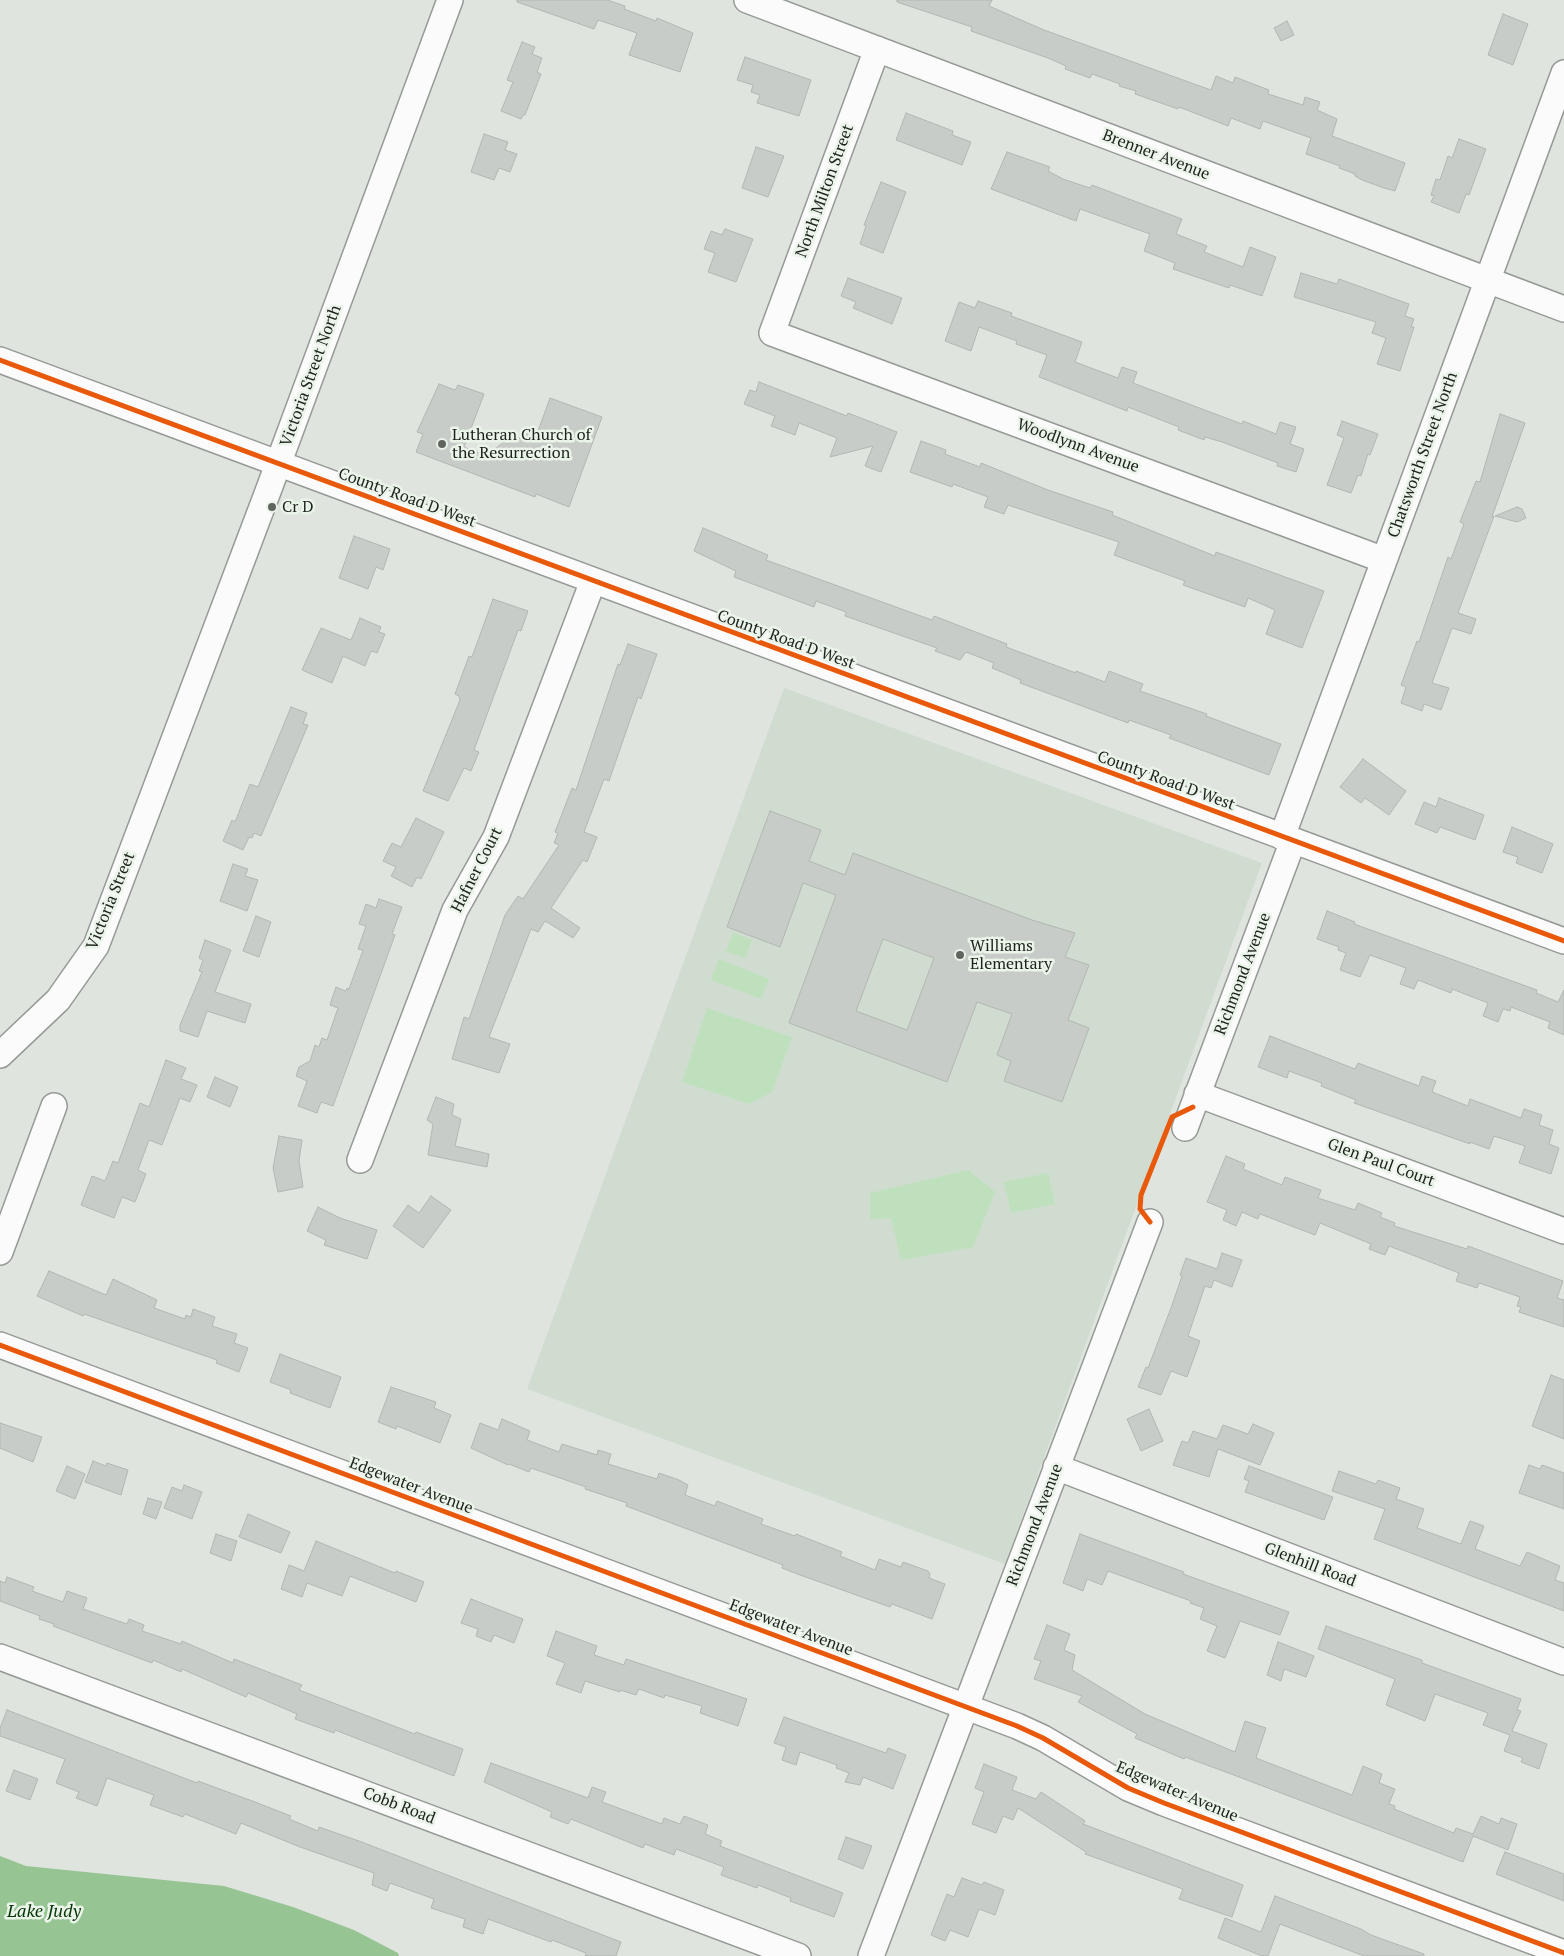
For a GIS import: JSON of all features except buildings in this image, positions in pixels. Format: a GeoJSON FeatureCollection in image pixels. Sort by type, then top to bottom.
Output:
{"type":"FeatureCollection","features":[{"type":"Feature","properties":{"kind":"street","name":"Victoria Street North"},"geometry":{"type":"LineString","coordinates":[[170,750],[450,0]]}},
{"type":"Feature","properties":{"kind":"street","name":"Brenner Avenue"},"geometry":{"type":"LineString","coordinates":[[748,0],[1564,309]]}},
{"type":"Feature","properties":{"kind":"street","name":"North Milton Street"},"geometry":{"type":"LineString","coordinates":[[772,332],[877,49]]}},
{"type":"Feature","properties":{"kind":"street","name":"Chatsworth Street North"},"geometry":{"type":"LineString","coordinates":[[1287,839],[1384,560],[1564,73]]}},
{"type":"Feature","properties":{"kind":"street","name":"Woodlynn Avenue"},"geometry":{"type":"LineString","coordinates":[[772,332],[1384,560]]}},
{"type":"Feature","properties":{"kind":"street","name":"County Road D West"},"geometry":{"type":"LineString","coordinates":[[0,360],[1564,941]]}},
{"type":"Feature","properties":{"kind":"street","name":"Hafner Court"},"geometry":{"type":"LineString","coordinates":[[360,1160],[455,910],[496,837],[593,581]]}},
{"type":"Feature","properties":{"kind":"street","name":"Victoria Street"},"geometry":{"type":"LineString","coordinates":[[0,1055],[58,1000],[96,946],[170,750]]}},
{"type":"Feature","properties":{"kind":"street","name":"Richmond Avenue"},"geometry":{"type":"LineString","coordinates":[[1185,1128],[1287,839]]}},
{"type":"Feature","properties":{"kind":"street","name":"Glen Paul Court"},"geometry":{"type":"LineString","coordinates":[[1197,1094],[1564,1231]]}},
{"type":"Feature","properties":{"kind":"street"},"geometry":{"type":"LineString","coordinates":[[0,1252],[54,1106]]}},
{"type":"Feature","properties":{"kind":"street","name":"Richmond Avenue"},"geometry":{"type":"LineString","coordinates":[[871,1956],[1150,1222]]}},
{"type":"Feature","properties":{"kind":"street","name":"Edgewater Avenue"},"geometry":{"type":"LineString","coordinates":[[0,1345],[966,1707],[1043,1738],[1128,1788],[1164,1803],[1564,1953]]}},
{"type":"Feature","properties":{"kind":"street","name":"Glenhill Road"},"geometry":{"type":"LineString","coordinates":[[1056,1468],[1564,1662]]}},
{"type":"Feature","properties":{"kind":"street","name":"Cobb Road"},"geometry":{"type":"LineString","coordinates":[[0,1657],[798,1956]]}},
{"type":"Feature","properties":{"kind":"shaded area"},"geometry":{"type":"Polygon","coordinates":[[[784,688],[1262,863],[1005,1564],[527,1389],[784,688]]]}},
{"type":"Feature","properties":{"kind":"shaded area"},"geometry":{"type":"Polygon","coordinates":[[[733,933],[752,940],[745,958],[726,952],[733,933]]]}},
{"type":"Feature","properties":{"kind":"shaded area"},"geometry":{"type":"Polygon","coordinates":[[[719,959],[769,979],[761,999],[711,980],[719,959]]]}},
{"type":"Feature","properties":{"kind":"shaded area"},"geometry":{"type":"Polygon","coordinates":[[[707,1008],[792,1037],[772,1092],[749,1104],[682,1082],[707,1008]]]}},
{"type":"Feature","properties":{"kind":"shaded area"},"geometry":{"type":"Polygon","coordinates":[[[968,1170],[995,1192],[973,1247],[901,1260],[891,1218],[870,1219],[870,1193],[968,1170]]]}},
{"type":"Feature","properties":{"kind":"shaded area"},"geometry":{"type":"Polygon","coordinates":[[[1048,1173],[1055,1204],[1011,1213],[1004,1182],[1048,1173]]]}},
{"type":"Feature","properties":{"kind":"water","name":"Lake Judy"},"geometry":{"type":"Polygon","coordinates":[[[0,1856],[26,1866],[224,1886],[293,1907],[354,1930],[398,1953],[399,1956],[0,1956],[0,1856]]]}},
{"type":"Feature","properties":{"kind":"cycle path"},"geometry":{"type":"LineString","coordinates":[[0,360],[1564,941]]}},
{"type":"Feature","properties":{"kind":"cycle path"},"geometry":{"type":"LineString","coordinates":[[1150,1222],[1140,1209],[1141,1195],[1172,1117],[1193,1107]]}},
{"type":"Feature","properties":{"kind":"cycle path"},"geometry":{"type":"LineString","coordinates":[[0,1345],[1017,1726],[1043,1738],[1128,1788],[1164,1803],[1564,1953]]}},
{"type":"Feature","properties":{"kind":"place","name":"Lutheran Church of the Resurrection"},"geometry":{"type":"Point","coordinates":[442,444]}},
{"type":"Feature","properties":{"kind":"place","name":"Cr D"},"geometry":{"type":"Point","coordinates":[272,507]}},
{"type":"Feature","properties":{"kind":"place","name":"Williams Elementary"},"geometry":{"type":"Point","coordinates":[960,955]}}]}
